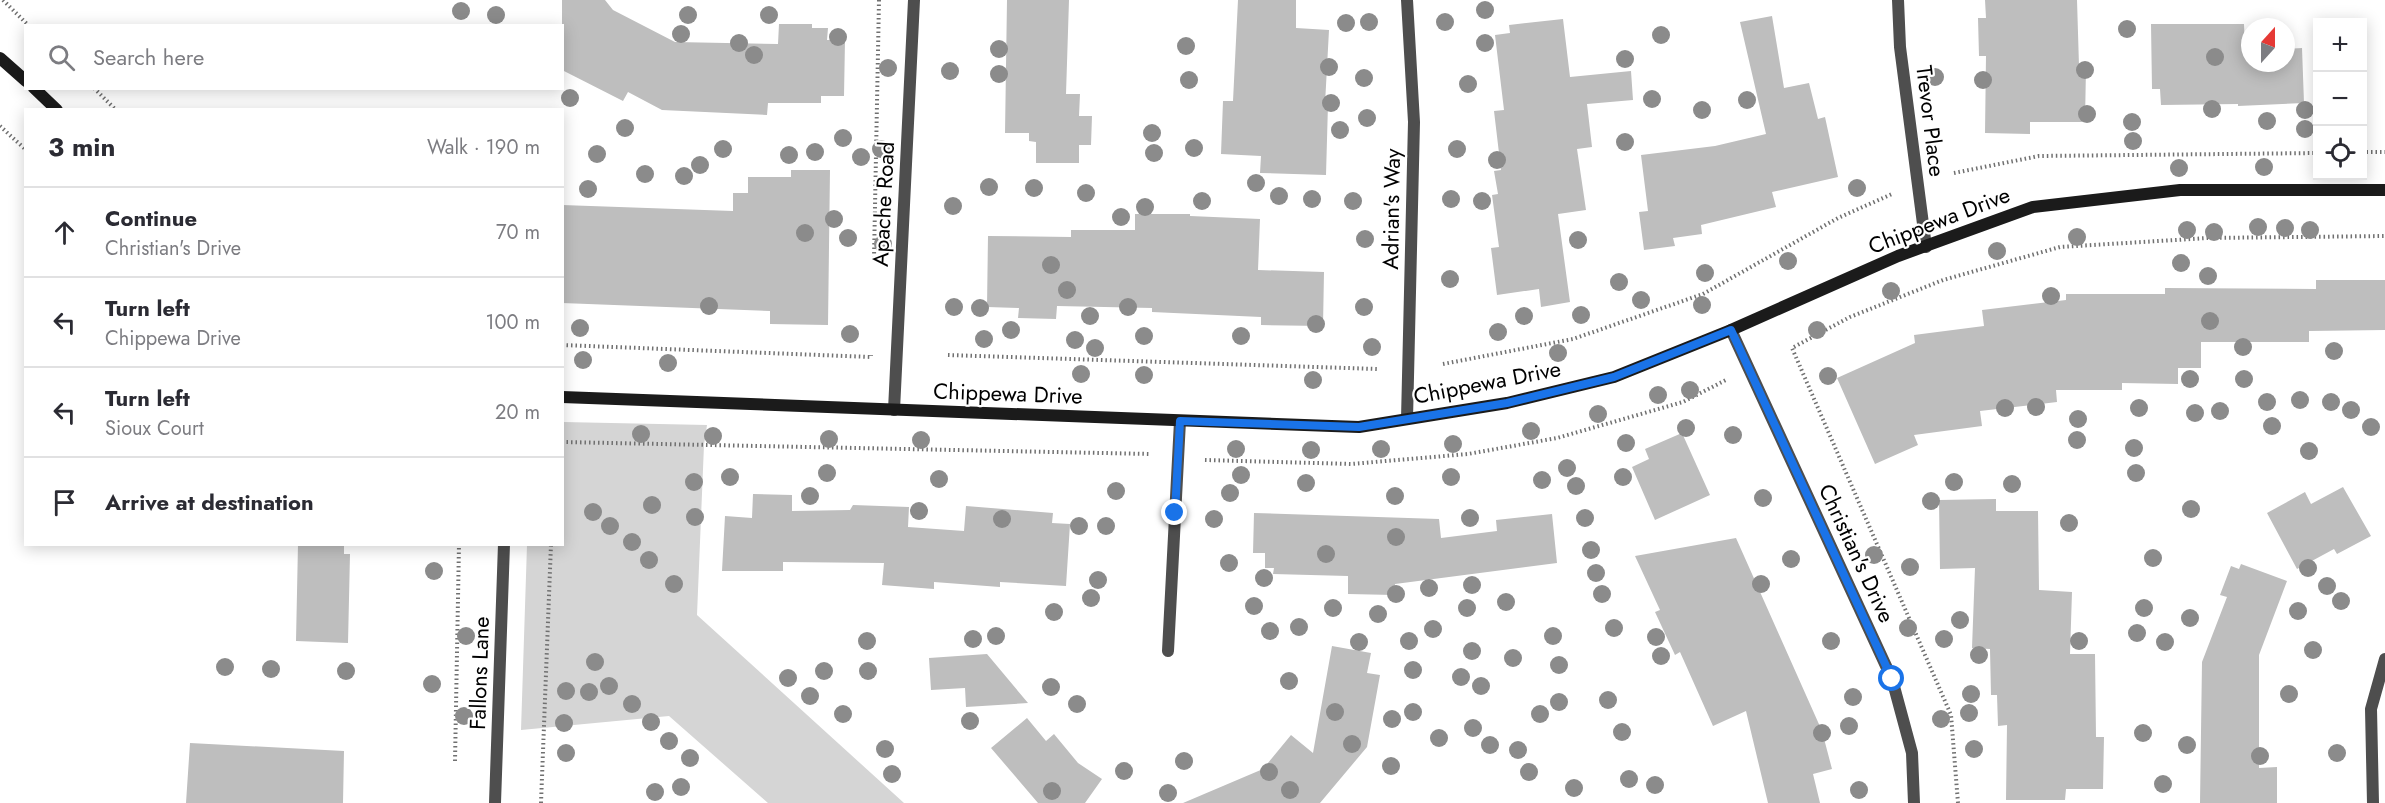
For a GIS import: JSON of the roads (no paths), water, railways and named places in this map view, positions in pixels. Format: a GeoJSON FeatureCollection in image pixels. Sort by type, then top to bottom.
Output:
{"type":"FeatureCollection","features":[{"type":"Feature","properties":{"kind":"street","name":"Apache Road"},"geometry":{"type":"LineString","coordinates":[[894,410],[914,0]]}},
{"type":"Feature","properties":{"kind":"street","name":"Adrian's Way"},"geometry":{"type":"LineString","coordinates":[[1407,0],[1414,122],[1407,419]]}},
{"type":"Feature","properties":{"kind":"street","name":"Trevor Place"},"geometry":{"type":"LineString","coordinates":[[1898,0],[1900,47],[1926,247]]}},
{"type":"Feature","properties":{"kind":"street"},"geometry":{"type":"LineString","coordinates":[[0,58],[24,79]]}},
{"type":"Feature","properties":{"kind":"street"},"geometry":{"type":"LineString","coordinates":[[36,90],[55,108]]}},
{"type":"Feature","properties":{"kind":"street","name":"Chippewa Drive"},"geometry":{"type":"LineString","coordinates":[[564,397],[1359,427],[1507,403],[1614,377],[1731,330],[1898,256],[2033,207],[2180,190],[2385,190]]}},
{"type":"Feature","properties":{"kind":"street","name":"Christian's Drive"},"geometry":{"type":"LineString","coordinates":[[1731,330],[1892,679],[1912,753],[1914,803]]}},
{"type":"Feature","properties":{"kind":"street"},"geometry":{"type":"LineString","coordinates":[[1168,651],[1180,421]]}},
{"type":"Feature","properties":{"kind":"street","name":"Fallons Lane"},"geometry":{"type":"LineString","coordinates":[[495,803],[504,546]]}},
{"type":"Feature","properties":{"kind":"street"},"geometry":{"type":"LineString","coordinates":[[2373,803],[2371,709],[2385,659]]}}]}
